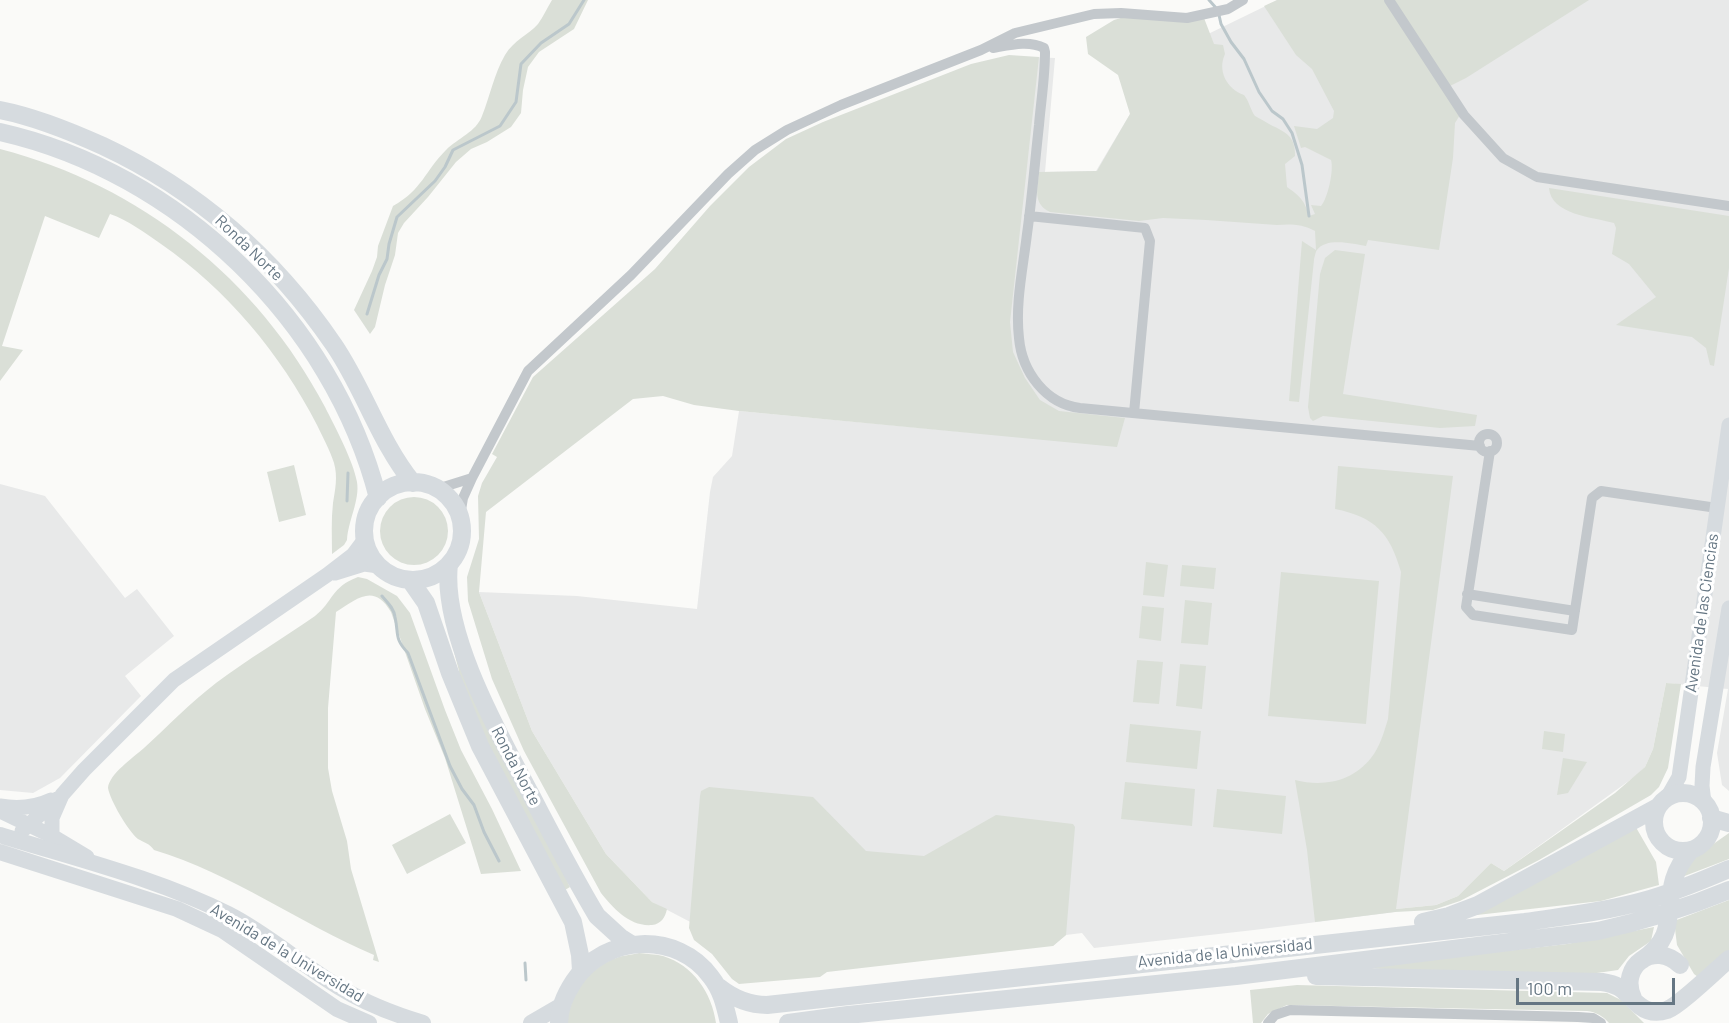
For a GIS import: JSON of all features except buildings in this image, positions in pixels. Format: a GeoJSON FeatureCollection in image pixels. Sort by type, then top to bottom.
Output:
{"type":"FeatureCollection","features":[{"type":"Feature","properties":{"kind":"highway","name":"Ronda Norte"},"geometry":{"type":"LineString","coordinates":[[0,110],[22,114],[78,135],[131,160],[183,190],[224,221],[263,257],[297,295],[335,346],[397,463],[413,483]]}},
{"type":"Feature","properties":{"kind":"highway","name":"Ronda Norte"},"geometry":{"type":"LineString","coordinates":[[0,132],[72,155],[124,180],[173,208],[250,274],[296,328],[319,362],[363,449],[378,498]]}},
{"type":"Feature","properties":{"kind":"highway"},"geometry":{"type":"LineString","coordinates":[[449,564],[438,573],[425,579],[410,580],[388,573],[370,554],[365,539],[365,524],[369,510],[378,498],[388,489],[400,484],[426,484],[437,489],[447,496],[460,516]]}},
{"type":"Feature","properties":{"kind":"highway","name":"Ronda Norte"},"geometry":{"type":"LineString","coordinates":[[460,516],[461,542],[457,554],[449,564],[447,580],[450,605],[465,655],[491,719],[597,916],[631,944]]}},
{"type":"Feature","properties":{"kind":"highway","name":"Ronda Norte"},"geometry":{"type":"LineString","coordinates":[[410,580],[426,603],[450,673],[480,746],[573,922],[580,955],[580,972]]}},
{"type":"Feature","properties":{"kind":"highway"},"geometry":{"type":"LineString","coordinates":[[1354,939],[1449,916],[1478,905],[1675,794],[1697,797],[1708,810],[1729,824]]}},
{"type":"Feature","properties":{"kind":"highway"},"geometry":{"type":"LineString","coordinates":[[1663,802],[1654,816],[1654,829],[1666,846],[1678,851],[1691,850],[1707,838],[1711,827],[1708,810]]}},
{"type":"Feature","properties":{"kind":"highway"},"geometry":{"type":"LineString","coordinates":[[1666,846],[1674,879]]}},
{"type":"Feature","properties":{"kind":"highway"},"geometry":{"type":"LineString","coordinates":[[1643,1010],[1630,989],[1630,977],[1633,968],[1655,951],[1666,933],[1674,879],[1691,850]]}},
{"type":"Feature","properties":{"kind":"highway","name":"Avenida de la Universidad"},"geometry":{"type":"LineString","coordinates":[[718,987],[734,998],[766,1005],[1525,922],[1600,911],[1643,901],[1698,883],[1729,869]]}},
{"type":"Feature","properties":{"kind":"highway","name":"Avenida de la Universidad"},"geometry":{"type":"LineString","coordinates":[[788,1023],[1236,976],[1598,931],[1640,922],[1729,890]]}},
{"type":"Feature","properties":{"kind":"highway"},"geometry":{"type":"LineString","coordinates":[[1666,933],[1673,954],[1685,976],[1686,985],[1676,1004]]}},
{"type":"Feature","properties":{"kind":"highway"},"geometry":{"type":"LineString","coordinates":[[559,1023],[567,991],[580,972],[603,954],[631,944],[649,943],[673,948],[700,964],[724,998],[729,1023]]}},
{"type":"Feature","properties":{"kind":"highway"},"geometry":{"type":"LineString","coordinates":[[1642,960],[1650,956],[1662,955],[1673,959],[1680,965]]}},
{"type":"Feature","properties":{"kind":"highway"},"geometry":{"type":"LineString","coordinates":[[1236,976],[1338,975],[1602,982],[1615,984],[1643,1010],[1661,1011],[1676,1004],[1729,959]]}},
{"type":"Feature","properties":{"kind":"main road","name":"Avenida de las Ciencias"},"geometry":{"type":"LineString","coordinates":[[1663,802],[1679,777],[1729,425]]}},
{"type":"Feature","properties":{"kind":"main road"},"geometry":{"type":"LineString","coordinates":[[7,837],[28,825],[62,795],[174,680],[327,575],[352,555],[365,539]]}},
{"type":"Feature","properties":{"kind":"main road"},"geometry":{"type":"LineString","coordinates":[[327,575],[364,564],[379,566]]}},
{"type":"Feature","properties":{"kind":"main road","name":"Avenida de las Ciencias"},"geometry":{"type":"LineString","coordinates":[[1708,810],[1702,786],[1703,766],[1729,608]]}},
{"type":"Feature","properties":{"kind":"main road"},"geometry":{"type":"LineString","coordinates":[[0,808],[39,806],[62,795]]}},
{"type":"Feature","properties":{"kind":"main road"},"geometry":{"type":"LineString","coordinates":[[52,836],[52,818],[62,795]]}},
{"type":"Feature","properties":{"kind":"main road"},"geometry":{"type":"LineString","coordinates":[[0,808],[97,864]]}},
{"type":"Feature","properties":{"kind":"main road","name":"Avenida de la Universidad"},"geometry":{"type":"LineString","coordinates":[[369,1023],[337,1009],[213,926],[177,909],[0,851],[7,837],[187,894],[231,916],[339,988],[390,1013],[423,1023]]}},
{"type":"Feature","properties":{"kind":"main road"},"geometry":{"type":"LineString","coordinates":[[0,862],[20,858]]}},
{"type":"Feature","properties":{"kind":"main road"},"geometry":{"type":"LineString","coordinates":[[531,1023],[562,1005]]}},
{"type":"Feature","properties":{"kind":"street"},"geometry":{"type":"LineString","coordinates":[[460,516],[463,498],[472,478],[528,371],[631,275],[728,174],[755,150],[787,130],[841,105],[981,50],[1015,33],[1094,15],[1121,13],[1187,18],[1211,14],[1243,0]]}},
{"type":"Feature","properties":{"kind":"street"},"geometry":{"type":"LineString","coordinates":[[1389,0],[1464,115],[1503,158],[1537,177],[1729,206]]}},
{"type":"Feature","properties":{"kind":"street"},"geometry":{"type":"LineString","coordinates":[[981,50],[1025,44],[1040,46],[1046,52],[1018,304],[1019,339],[1024,361],[1035,381],[1052,398],[1067,406],[1483,445],[1466,607],[1473,615],[1572,630],[1592,498],[1601,491],[1717,508]]}},
{"type":"Feature","properties":{"kind":"street"},"geometry":{"type":"LineString","coordinates":[[1029,216],[1145,228],[1150,240],[1134,413]]}},
{"type":"Feature","properties":{"kind":"street"},"geometry":{"type":"LineString","coordinates":[[437,489],[472,478]]}},
{"type":"Feature","properties":{"kind":"street"},"geometry":{"type":"LineString","coordinates":[[1467,594],[1575,611]]}},
{"type":"Feature","properties":{"kind":"street"},"geometry":{"type":"LineString","coordinates":[[1663,1023],[1676,1004]]}},
{"type":"Feature","properties":{"kind":"street"},"geometry":{"type":"LineString","coordinates":[[1268,1023],[1275,1015],[1290,1010],[1578,1017],[1593,1018],[1602,1023]]}},
{"type":"Feature","properties":{"kind":"shaded area"},"geometry":{"type":"Polygon","coordinates":[[[552,0],[588,0],[574,29],[539,52],[528,67],[521,113],[511,127],[471,149],[456,162],[404,223],[398,233],[395,255],[375,327],[370,334],[354,310],[372,271],[378,246],[393,206],[417,187],[446,150],[476,126],[505,55],[513,45],[538,24],[552,0]]]}},
{"type":"Feature","properties":{"kind":"shaded area"},"geometry":{"type":"Polygon","coordinates":[[[1277,0],[1589,0],[1466,78],[1444,89],[1460,115],[1455,123],[1453,158],[1439,250],[1368,240],[1366,246],[1333,242],[1317,250],[1314,260],[1299,402],[1289,401],[1302,241],[1316,250],[1315,231],[1292,225],[1163,218],[1139,221],[1050,212],[1044,208],[1037,195],[1039,172],[1097,171],[1130,114],[1118,75],[1088,54],[1086,37],[1114,20],[1124,17],[1204,18],[1214,44],[1223,45],[1225,54],[1222,67],[1228,84],[1244,95],[1255,116],[1286,133],[1293,142],[1295,156],[1285,164],[1287,187],[1301,199],[1309,216],[1315,214],[1311,205],[1321,206],[1326,197],[1331,177],[1331,160],[1305,147],[1301,148],[1294,126],[1317,129],[1333,118],[1334,111],[1312,69],[1296,55],[1264,6],[1277,0]]]}},
{"type":"Feature","properties":{"kind":"shaded area"},"geometry":{"type":"Polygon","coordinates":[[[1278,0],[1729,0],[1729,791],[1722,785],[1717,753],[1728,689],[1666,683],[1653,749],[1645,767],[1637,775],[1504,871],[1491,863],[1458,896],[1436,905],[1254,930],[1094,948],[1082,933],[1066,935],[1053,946],[721,938],[652,902],[606,854],[532,731],[479,592],[577,596],[697,609],[713,477],[732,456],[739,411],[975,433],[1033,57],[1055,58],[1045,172],[1096,171],[1130,114],[1204,36],[1278,0]]]}},
{"type":"Feature","properties":{"kind":"shaded area"},"geometry":{"type":"Polygon","coordinates":[[[1009,55],[1039,57],[1010,322],[1013,352],[1025,378],[1040,400],[1059,411],[1125,418],[1117,447],[739,411],[694,405],[663,396],[633,399],[486,512],[479,592],[532,731],[606,854],[652,902],[667,909],[664,918],[652,925],[629,920],[601,893],[524,751],[492,679],[468,601],[467,577],[479,539],[478,496],[482,483],[497,457],[492,454],[533,377],[655,269],[710,206],[749,167],[786,139],[823,122],[971,64],[1009,55]]]}},
{"type":"Feature","properties":{"kind":"shaded area"},"geometry":{"type":"Polygon","coordinates":[[[0,149],[51,165],[100,186],[147,213],[190,243],[230,279],[266,318],[298,361],[325,407],[352,464],[357,482],[357,496],[344,545],[332,554],[332,516],[336,478],[334,463],[302,398],[269,348],[230,302],[208,282],[161,244],[123,220],[110,214],[99,238],[45,216],[2,346],[23,350],[0,381],[0,149]]]}},
{"type":"Feature","properties":{"kind":"shaded area"},"geometry":{"type":"Polygon","coordinates":[[[1549,188],[1729,216],[1729,268],[1714,366],[1710,365],[1706,348],[1692,337],[1616,325],[1656,297],[1629,264],[1612,254],[1616,228],[1614,223],[1565,209],[1557,204],[1549,188]]]}},
{"type":"Feature","properties":{"kind":"shaded area"},"geometry":{"type":"Polygon","coordinates":[[[1335,250],[1365,254],[1343,394],[1477,415],[1475,426],[1440,428],[1323,416],[1313,421],[1310,418],[1308,407],[1320,274],[1325,258],[1335,250]]]}},
{"type":"Feature","properties":{"kind":"shaded area"},"geometry":{"type":"Polygon","coordinates":[[[294,465],[306,515],[279,522],[267,472],[294,465]]]}},
{"type":"Feature","properties":{"kind":"shaded area"},"geometry":{"type":"Polygon","coordinates":[[[1338,466],[1453,476],[1396,909],[1436,905],[1458,896],[1491,863],[1504,871],[1615,793],[1645,767],[1653,749],[1666,683],[1681,684],[1668,768],[1659,787],[1651,795],[1539,860],[1460,901],[1433,910],[1395,912],[1315,922],[1307,850],[1295,780],[1316,783],[1336,781],[1355,773],[1377,749],[1388,719],[1401,572],[1392,547],[1379,529],[1361,517],[1335,509],[1338,466]]]}},
{"type":"Feature","properties":{"kind":"shaded area"},"geometry":{"type":"Polygon","coordinates":[[[0,484],[45,496],[125,598],[137,589],[174,636],[125,676],[141,696],[60,778],[33,793],[0,790],[0,484]]]}},
{"type":"Feature","properties":{"kind":"shaded area"},"geometry":{"type":"Polygon","coordinates":[[[414,497],[427,500],[438,507],[445,518],[448,531],[445,544],[438,555],[427,562],[414,565],[401,562],[390,555],[383,544],[380,531],[383,518],[390,507],[401,500],[414,497]]]}},
{"type":"Feature","properties":{"kind":"shaded area"},"geometry":{"type":"Polygon","coordinates":[[[1146,562],[1168,565],[1164,597],[1143,595],[1146,562]]]}},
{"type":"Feature","properties":{"kind":"shaded area"},"geometry":{"type":"Polygon","coordinates":[[[1182,565],[1216,568],[1214,589],[1180,586],[1182,565]]]}},
{"type":"Feature","properties":{"kind":"shaded area"},"geometry":{"type":"Polygon","coordinates":[[[1281,572],[1379,581],[1366,724],[1268,716],[1281,572]]]}},
{"type":"Feature","properties":{"kind":"shaded area"},"geometry":{"type":"Polygon","coordinates":[[[358,577],[367,579],[397,596],[410,613],[461,750],[521,871],[481,874],[445,758],[391,612],[385,603],[378,598],[365,596],[336,612],[328,708],[328,768],[332,791],[347,841],[351,869],[379,962],[373,960],[374,955],[239,885],[154,850],[149,844],[138,839],[129,829],[108,788],[113,777],[123,766],[206,691],[315,616],[342,585],[358,577]]]}},
{"type":"Feature","properties":{"kind":"shaded area"},"geometry":{"type":"Polygon","coordinates":[[[1185,600],[1212,603],[1208,645],[1181,643],[1185,600]]]}},
{"type":"Feature","properties":{"kind":"shaded area"},"geometry":{"type":"Polygon","coordinates":[[[1142,606],[1164,608],[1161,641],[1139,638],[1142,606]]]}},
{"type":"Feature","properties":{"kind":"shaded area"},"geometry":{"type":"Polygon","coordinates":[[[449,633],[570,887],[565,890],[487,742],[457,672],[459,671],[449,633]]]}},
{"type":"Feature","properties":{"kind":"shaded area"},"geometry":{"type":"Polygon","coordinates":[[[1137,660],[1163,662],[1159,704],[1133,702],[1137,660]]]}},
{"type":"Feature","properties":{"kind":"shaded area"},"geometry":{"type":"Polygon","coordinates":[[[1180,664],[1206,666],[1202,709],[1176,706],[1180,664]]]}},
{"type":"Feature","properties":{"kind":"shaded area"},"geometry":{"type":"Polygon","coordinates":[[[1130,724],[1201,731],[1197,769],[1126,762],[1130,724]]]}},
{"type":"Feature","properties":{"kind":"shaded area"},"geometry":{"type":"Polygon","coordinates":[[[1544,731],[1565,734],[1563,752],[1542,749],[1544,731]]]}},
{"type":"Feature","properties":{"kind":"shaded area"},"geometry":{"type":"Polygon","coordinates":[[[1563,758],[1587,762],[1568,793],[1557,795],[1563,758]]]}},
{"type":"Feature","properties":{"kind":"shaded area"},"geometry":{"type":"Polygon","coordinates":[[[1125,782],[1195,789],[1192,826],[1121,819],[1125,782]]]}},
{"type":"Feature","properties":{"kind":"shaded area"},"geometry":{"type":"Polygon","coordinates":[[[709,787],[813,797],[866,851],[924,856],[996,815],[1073,824],[1075,827],[1066,935],[1053,946],[827,972],[820,977],[739,984],[732,979],[712,954],[694,940],[689,928],[700,796],[701,791],[709,787]]]}},
{"type":"Feature","properties":{"kind":"shaded area"},"geometry":{"type":"Polygon","coordinates":[[[1217,789],[1286,796],[1282,834],[1213,827],[1217,789]]]}},
{"type":"Feature","properties":{"kind":"shaded area"},"geometry":{"type":"Polygon","coordinates":[[[450,814],[466,843],[407,874],[392,845],[450,814]]]}},
{"type":"Feature","properties":{"kind":"shaded area"},"geometry":{"type":"Polygon","coordinates":[[[1634,824],[1656,862],[1659,885],[1601,901],[1468,916],[1634,824]]]}},
{"type":"Feature","properties":{"kind":"shaded area"},"geometry":{"type":"Polygon","coordinates":[[[1729,833],[1729,859],[1682,877],[1692,859],[1729,833]]]}},
{"type":"Feature","properties":{"kind":"shaded area"},"geometry":{"type":"Polygon","coordinates":[[[1729,900],[1729,951],[1698,977],[1677,945],[1674,921],[1729,900]]]}},
{"type":"Feature","properties":{"kind":"shaded area"},"geometry":{"type":"Polygon","coordinates":[[[1654,927],[1651,941],[1629,956],[1618,970],[1597,973],[1597,976],[1355,968],[1567,944],[1654,927]]]}},
{"type":"Feature","properties":{"kind":"shaded area"},"geometry":{"type":"Polygon","coordinates":[[[639,953],[674,960],[692,973],[710,1001],[716,1023],[567,1023],[576,993],[597,968],[619,957],[639,953]]]}},
{"type":"Feature","properties":{"kind":"shaded area"},"geometry":{"type":"Polygon","coordinates":[[[1297,985],[1607,993],[1621,1000],[1644,1023],[1609,1023],[1599,1015],[1587,1011],[1287,1005],[1268,1014],[1261,1023],[1253,1023],[1250,990],[1297,985]]]}},
{"type":"Feature","properties":{"kind":"waterway"},"geometry":{"type":"LineString","coordinates":[[367,314],[379,275],[387,259],[397,217],[435,181],[453,150],[500,126],[516,102],[521,64],[541,43],[569,24],[584,0]]}},
{"type":"Feature","properties":{"kind":"waterway"},"geometry":{"type":"LineString","coordinates":[[1209,0],[1217,9]]}},
{"type":"Feature","properties":{"kind":"waterway"},"geometry":{"type":"LineString","coordinates":[[1219,15],[1221,24],[1244,59],[1259,92],[1292,133],[1302,165],[1309,216]]}},
{"type":"Feature","properties":{"kind":"waterway"},"geometry":{"type":"LineString","coordinates":[[347,501],[348,473]]}},
{"type":"Feature","properties":{"kind":"waterway"},"geometry":{"type":"LineString","coordinates":[[382,596],[393,611],[399,640],[408,653],[450,766],[462,789],[474,805],[484,832],[499,861]]}},
{"type":"Feature","properties":{"kind":"waterway"},"geometry":{"type":"LineString","coordinates":[[525,963],[526,980]]}}]}
